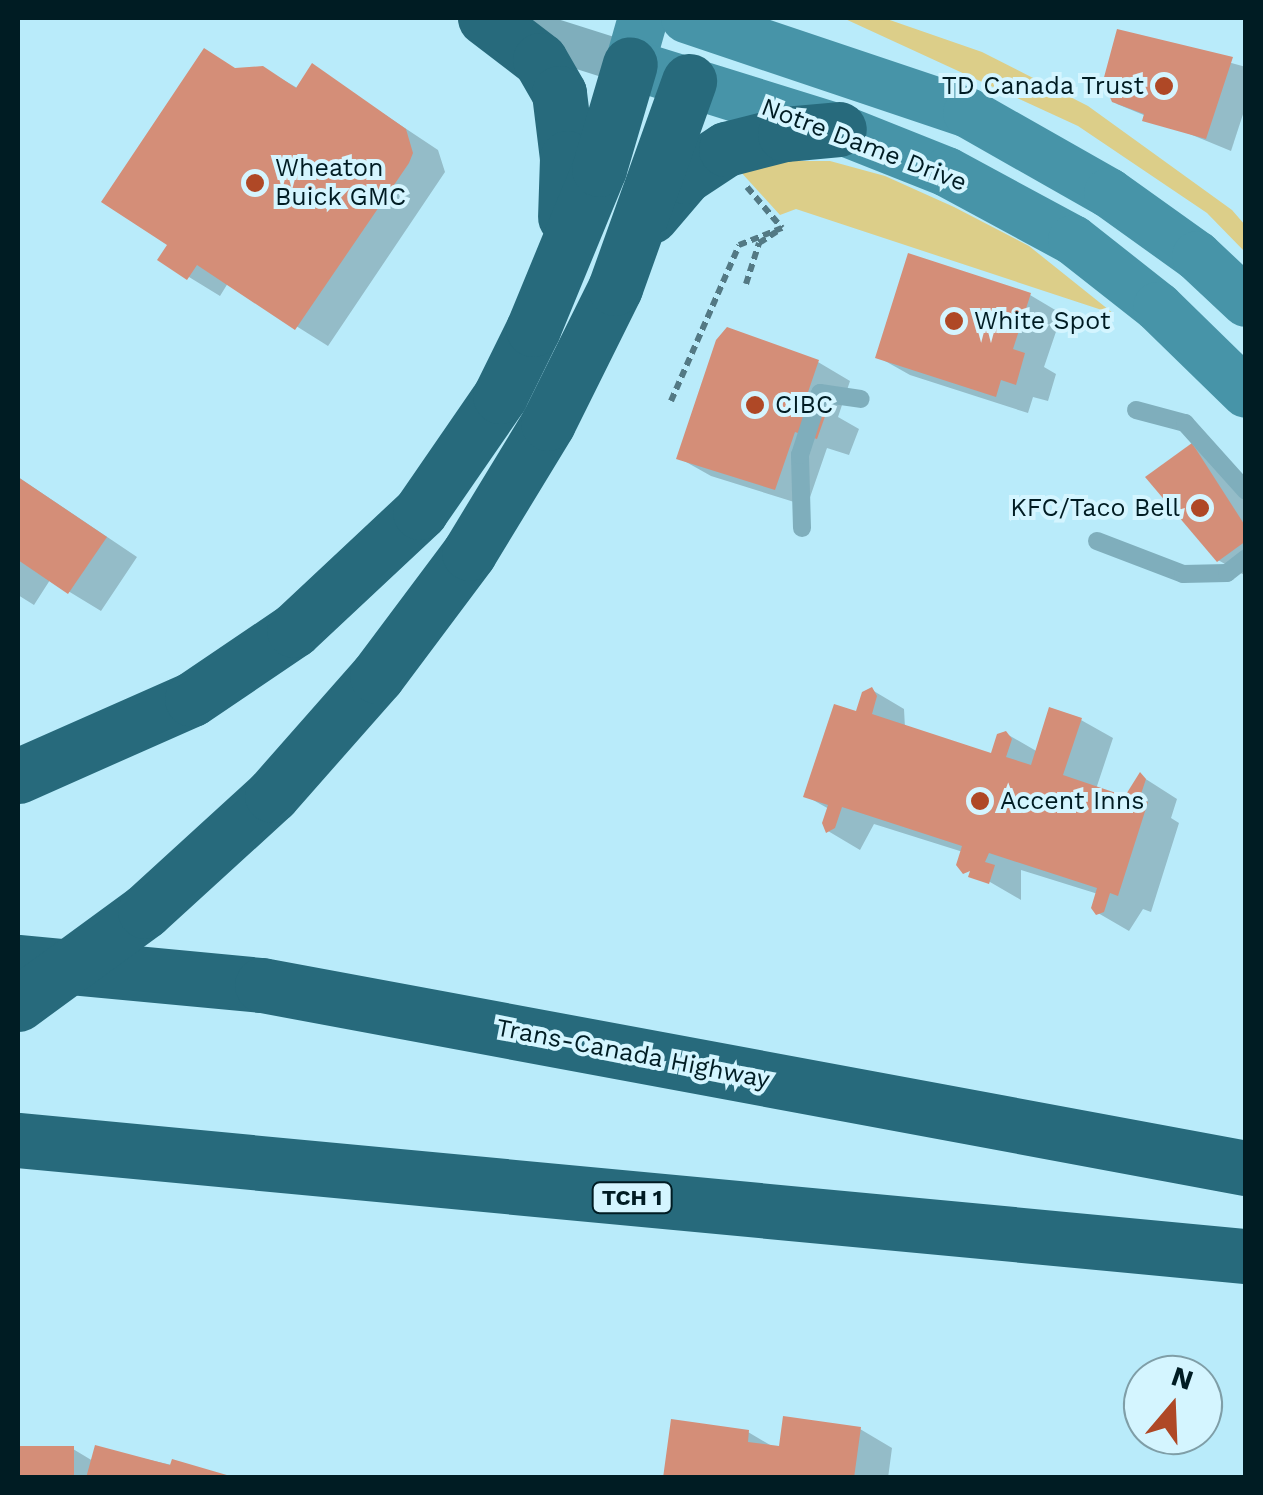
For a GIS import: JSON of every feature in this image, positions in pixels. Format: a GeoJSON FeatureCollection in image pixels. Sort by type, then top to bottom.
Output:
{"type":"FeatureCollection","features":[{"type":"Feature","properties":{"kind":"highway"},"geometry":{"type":"LineString","coordinates":[[485,18],[540,60],[559,93],[567,158],[563,258]]}},
{"type":"Feature","properties":{"kind":"highway"},"geometry":{"type":"LineString","coordinates":[[18,776],[192,699],[294,630],[420,512],[500,396],[563,258],[637,41]]}},
{"type":"Feature","properties":{"kind":"highway"},"geometry":{"type":"LineString","coordinates":[[18,1004],[144,911],[272,795],[377,676],[505,498],[584,353],[640,230],[689,81]]}},
{"type":"Feature","properties":{"kind":"highway"},"geometry":{"type":"LineString","coordinates":[[640,230],[684,176],[726,149],[785,134],[839,130]]}},
{"type":"Feature","properties":{"kind":"highway","name":"Trans-Canada Highway"},"geometry":{"type":"LineString","coordinates":[[18,962],[262,984],[1246,1168]]}},
{"type":"Feature","properties":{"kind":"highway","name":"TCH 1"},"geometry":{"type":"LineString","coordinates":[[18,1140],[1246,1256]]}},
{"type":"Feature","properties":{"kind":"main road"},"geometry":{"type":"LineString","coordinates":[[793,18],[840,66]]}},
{"type":"Feature","properties":{"kind":"main road"},"geometry":{"type":"LineString","coordinates":[[689,81],[699,19],[968,112],[1036,148],[1197,256],[1246,302]]}},
{"type":"Feature","properties":{"kind":"main road","name":"Notre Dame Drive"},"geometry":{"type":"LineString","coordinates":[[637,41],[689,81],[839,130],[947,172],[1072,240],[1158,306],[1246,393]]}},
{"type":"Feature","properties":{"kind":"street","name":"Notre Dame Drive"},"geometry":{"type":"LineString","coordinates":[[485,18],[637,41]]}},
{"type":"Feature","properties":{"kind":"lane"},"geometry":{"type":"LineString","coordinates":[[802,528],[800,455],[820,393],[861,399]]}},
{"type":"Feature","properties":{"kind":"lane"},"geometry":{"type":"LineString","coordinates":[[1136,410],[1185,423],[1246,490]]}},
{"type":"Feature","properties":{"kind":"lane"},"geometry":{"type":"LineString","coordinates":[[1096,540],[1183,574],[1227,573],[1246,558]]}},
{"type":"Feature","properties":{"kind":"path"},"geometry":{"type":"LineString","coordinates":[[750,190],[782,228]]}},
{"type":"Feature","properties":{"kind":"path"},"geometry":{"type":"LineString","coordinates":[[746,284],[759,243],[782,228]]}},
{"type":"Feature","properties":{"kind":"path"},"geometry":{"type":"LineString","coordinates":[[671,401],[739,245],[782,228]]}},
{"type":"Feature","properties":{"kind":"shaded area"},"geometry":{"type":"Polygon","coordinates":[[[843,18],[884,18],[982,52],[1088,106],[1232,210],[1245,225],[1245,252],[1207,213],[1078,126],[843,18]]]}},
{"type":"Feature","properties":{"kind":"shaded area"},"geometry":{"type":"Polygon","coordinates":[[[790,161],[830,161],[885,176],[954,207],[1029,246],[1114,314],[796,209],[780,215],[739,170],[790,161]]]}},
{"type":"Feature","properties":{"kind":"building","name":"TD Canada Trust"},"geometry":{"type":"Polygon","coordinates":[[[1117,29],[1233,57],[1206,139],[1142,121],[1144,114],[1112,102],[1103,81],[1117,29]]]}},
{"type":"Feature","properties":{"kind":"building","name":"Wheaton Buick GMC"},"geometry":{"type":"Polygon","coordinates":[[[204,48],[235,68],[263,66],[296,88],[312,63],[406,129],[413,153],[409,163],[295,330],[197,265],[187,280],[157,260],[167,245],[101,202],[204,48]]]}},
{"type":"Feature","properties":{"kind":"building","name":"White Spot"},"geometry":{"type":"Polygon","coordinates":[[[908,253],[1031,293],[1013,349],[1025,353],[1016,385],[1001,380],[996,397],[875,358],[908,253]]]}},
{"type":"Feature","properties":{"kind":"building","name":"CIBC"},"geometry":{"type":"Polygon","coordinates":[[[727,327],[819,360],[805,401],[828,408],[817,439],[795,432],[775,490],[676,459],[716,340],[727,327]]]}},
{"type":"Feature","properties":{"kind":"building","name":"KFC/Taco Bell"},"geometry":{"type":"Polygon","coordinates":[[[1192,443],[1246,527],[1246,541],[1217,562],[1145,477],[1192,443]]]}},
{"type":"Feature","properties":{"kind":"building"},"geometry":{"type":"Polygon","coordinates":[[[18,477],[107,537],[68,594],[18,560],[18,477]]]}},
{"type":"Feature","properties":{"kind":"building","name":"Accent Inns"},"geometry":{"type":"Polygon","coordinates":[[[872,687],[877,696],[872,714],[991,753],[997,734],[1006,731],[1012,739],[1006,757],[1031,765],[1049,707],[1082,718],[1063,775],[1125,796],[1140,772],[1146,779],[1139,800],[1148,802],[1118,896],[1110,893],[1104,912],[1096,915],[1091,908],[1097,888],[989,853],[985,862],[995,865],[989,884],[968,877],[970,871],[963,874],[956,865],[962,846],[842,807],[835,828],[826,833],[822,823],[828,805],[803,797],[834,704],[856,711],[862,692],[872,687]]]}},
{"type":"Feature","properties":{"kind":"building"},"geometry":{"type":"Polygon","coordinates":[[[783,1416],[861,1427],[854,1478],[663,1478],[671,1419],[749,1430],[748,1442],[779,1446],[783,1416]]]}},
{"type":"Feature","properties":{"kind":"building"},"geometry":{"type":"Polygon","coordinates":[[[95,1445],[170,1465],[172,1459],[237,1478],[86,1478],[95,1445]]]}},
{"type":"Feature","properties":{"kind":"building"},"geometry":{"type":"Polygon","coordinates":[[[18,1446],[74,1446],[74,1478],[18,1478],[18,1446]]]}},
{"type":"Feature","properties":{"kind":"place","name":"TD Canada Trust"},"geometry":{"type":"Point","coordinates":[1164,86]}},
{"type":"Feature","properties":{"kind":"place","name":"Wheaton Buick GMC"},"geometry":{"type":"Point","coordinates":[255,183]}},
{"type":"Feature","properties":{"kind":"place","name":"White Spot"},"geometry":{"type":"Point","coordinates":[954,321]}},
{"type":"Feature","properties":{"kind":"place","name":"CIBC"},"geometry":{"type":"Point","coordinates":[755,405]}},
{"type":"Feature","properties":{"kind":"place","name":"KFC/Taco Bell"},"geometry":{"type":"Point","coordinates":[1200,508]}},
{"type":"Feature","properties":{"kind":"place","name":"Accent Inns"},"geometry":{"type":"Point","coordinates":[980,801]}}]}
